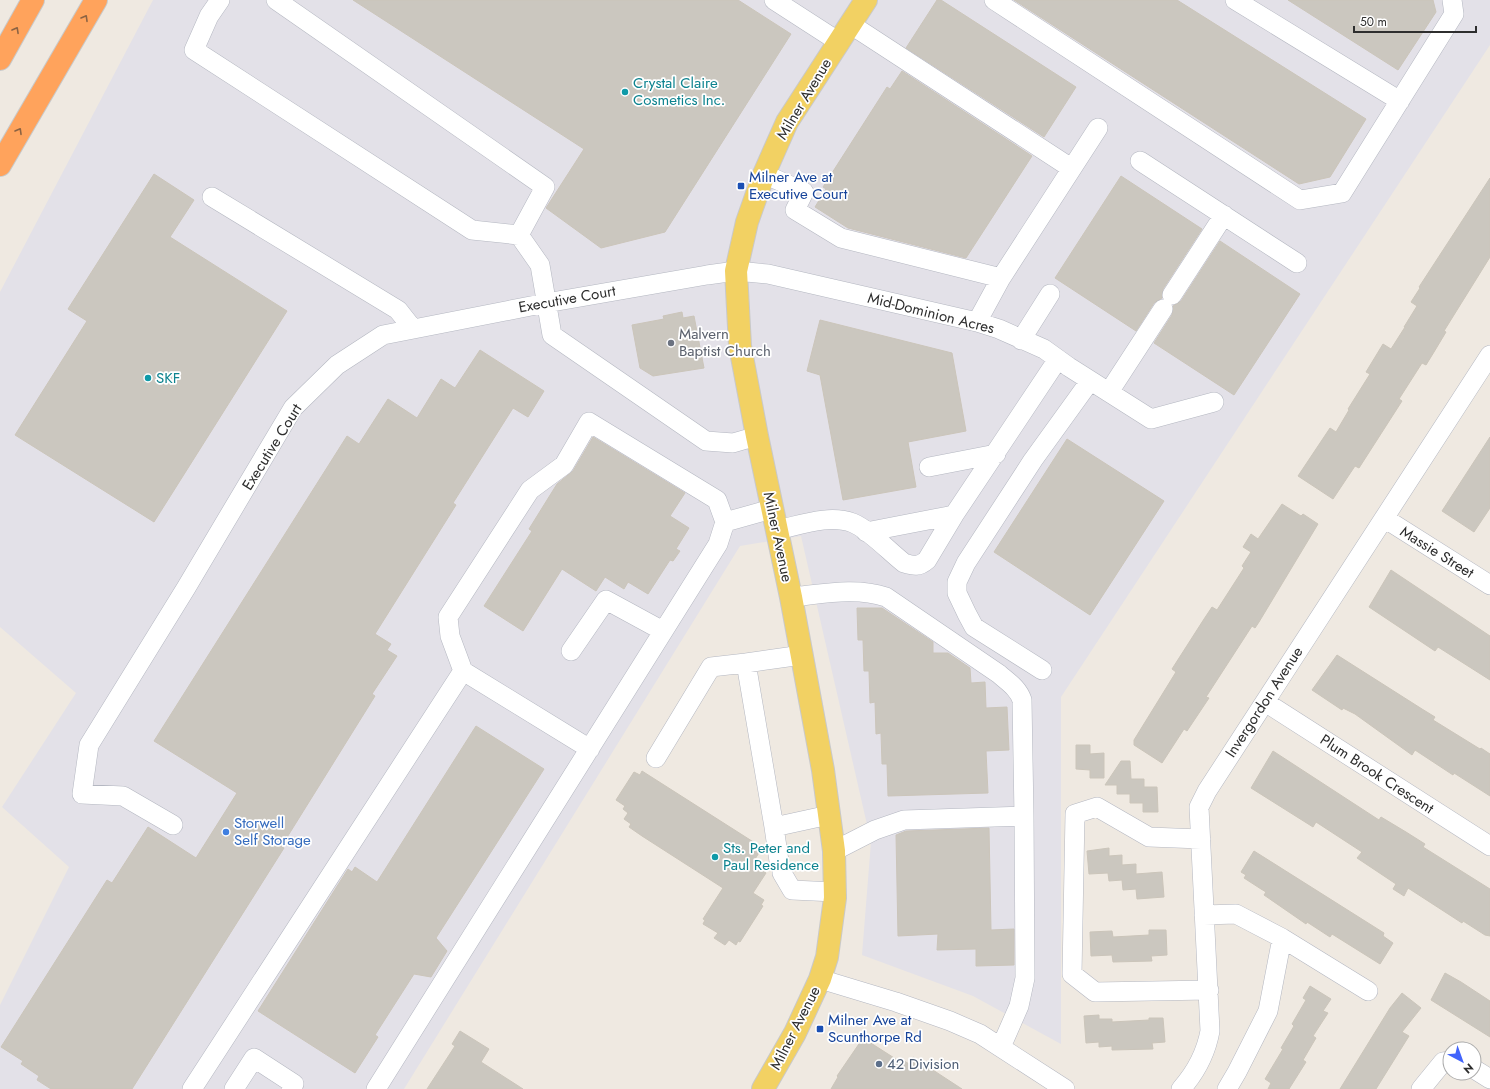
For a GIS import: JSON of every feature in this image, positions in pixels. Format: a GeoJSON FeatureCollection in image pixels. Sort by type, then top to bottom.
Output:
{"type":"FeatureCollection","features":[{"type":"Feature","properties":{"kind":"highway"},"geometry":{"type":"LineString","coordinates":[[0,59],[33,0]]}},
{"type":"Feature","properties":{"kind":"highway"},"geometry":{"type":"LineString","coordinates":[[0,165],[96,0]]}},
{"type":"Feature","properties":{"kind":"main road","name":"Milner Avenue"},"geometry":{"type":"LineString","coordinates":[[763,1089],[810,1003],[820,979],[826,956],[835,892],[834,851],[823,770],[802,655],[740,346],[736,271],[747,222],[764,174],[787,122],[866,0]]}},
{"type":"Feature","properties":{"kind":"street"},"geometry":{"type":"LineString","coordinates":[[220,0],[209,16],[194,50],[472,230],[519,236],[540,264],[552,335],[706,441],[733,443],[757,436]]}},
{"type":"Feature","properties":{"kind":"street"},"geometry":{"type":"LineString","coordinates":[[276,0],[545,187],[519,236]]}},
{"type":"Feature","properties":{"kind":"street"},"geometry":{"type":"LineString","coordinates":[[774,0],[844,33],[1072,168]]}},
{"type":"Feature","properties":{"kind":"street"},"geometry":{"type":"LineString","coordinates":[[994,0],[1300,200],[1342,193],[1454,14],[1452,0]]}},
{"type":"Feature","properties":{"kind":"street"},"geometry":{"type":"LineString","coordinates":[[1235,0],[1400,101]]}},
{"type":"Feature","properties":{"kind":"street"},"geometry":{"type":"LineString","coordinates":[[977,322],[1001,278],[1098,128]]}},
{"type":"Feature","properties":{"kind":"street"},"geometry":{"type":"LineString","coordinates":[[1140,160],[1297,263]]}},
{"type":"Feature","properties":{"kind":"street"},"geometry":{"type":"LineString","coordinates":[[764,174],[804,192],[795,210],[841,238],[1001,278]]}},
{"type":"Feature","properties":{"kind":"street"},"geometry":{"type":"LineString","coordinates":[[212,197],[398,310],[413,329]]}},
{"type":"Feature","properties":{"kind":"street"},"geometry":{"type":"LineString","coordinates":[[1109,392],[1224,215]]}},
{"type":"Feature","properties":{"kind":"street","name":"Executive Court"},"geometry":{"type":"LineString","coordinates":[[174,825],[123,796],[82,794],[89,745],[186,588],[293,408],[337,365],[383,336],[546,302],[736,271]]}},
{"type":"Feature","properties":{"kind":"street","name":"Mid-Dominion Acres"},"geometry":{"type":"LineString","coordinates":[[736,271],[775,274],[977,322],[1044,349],[1151,419],[1214,402]]}},
{"type":"Feature","properties":{"kind":"street"},"geometry":{"type":"LineString","coordinates":[[1021,340],[1050,294]]}},
{"type":"Feature","properties":{"kind":"street","name":"Invergordon Avenue"},"geometry":{"type":"LineString","coordinates":[[1181,1089],[1198,1066],[1208,1045],[1211,1017],[1199,807],[1204,796],[1490,355]]}},
{"type":"Feature","properties":{"kind":"street"},"geometry":{"type":"LineString","coordinates":[[777,530],[825,520],[840,520],[854,524],[866,532],[904,563],[914,566],[921,565],[927,560],[954,515],[1058,359]]}},
{"type":"Feature","properties":{"kind":"street"},"geometry":{"type":"LineString","coordinates":[[1042,670],[974,627],[966,614],[957,592],[957,582],[966,562],[1033,460],[1090,380]]}},
{"type":"Feature","properties":{"kind":"street"},"geometry":{"type":"LineString","coordinates":[[376,1089],[590,749],[718,544],[725,522],[717,500],[589,422],[564,465],[530,490],[448,617],[450,636],[463,671],[590,749]]}},
{"type":"Feature","properties":{"kind":"street"},"geometry":{"type":"LineString","coordinates":[[929,467],[996,454]]}},
{"type":"Feature","properties":{"kind":"street"},"geometry":{"type":"LineString","coordinates":[[725,522],[772,509]]}},
{"type":"Feature","properties":{"kind":"street"},"geometry":{"type":"LineString","coordinates":[[866,532],[954,515]]}},
{"type":"Feature","properties":{"kind":"street","name":"Massie Street"},"geometry":{"type":"LineString","coordinates":[[1384,518],[1490,585]]}},
{"type":"Feature","properties":{"kind":"street"},"geometry":{"type":"LineString","coordinates":[[791,597],[858,591],[886,597],[999,674],[1020,692],[1022,700],[1025,978],[1019,1006],[1001,1047]]}},
{"type":"Feature","properties":{"kind":"street"},"geometry":{"type":"LineString","coordinates":[[571,651],[606,600],[663,631]]}},
{"type":"Feature","properties":{"kind":"street"},"geometry":{"type":"LineString","coordinates":[[656,758],[711,667],[802,655]]}},
{"type":"Feature","properties":{"kind":"street"},"geometry":{"type":"LineString","coordinates":[[746,663],[781,867],[792,890],[835,892]]}},
{"type":"Feature","properties":{"kind":"street"},"geometry":{"type":"LineString","coordinates":[[192,1089],[463,671]]}},
{"type":"Feature","properties":{"kind":"street","name":"Plum Brook Crescent"},"geometry":{"type":"LineString","coordinates":[[1265,702],[1490,846]]}},
{"type":"Feature","properties":{"kind":"street"},"geometry":{"type":"LineString","coordinates":[[1201,839],[1149,837],[1096,807],[1075,814],[1072,974],[1095,992],[1209,990]]}},
{"type":"Feature","properties":{"kind":"street"},"geometry":{"type":"LineString","coordinates":[[774,827],[829,815]]}},
{"type":"Feature","properties":{"kind":"street"},"geometry":{"type":"LineString","coordinates":[[834,851],[875,830],[904,820],[1024,816]]}},
{"type":"Feature","properties":{"kind":"street"},"geometry":{"type":"LineString","coordinates":[[1204,915],[1236,914],[1282,938],[1368,991]]}},
{"type":"Feature","properties":{"kind":"street"},"geometry":{"type":"LineString","coordinates":[[1227,1089],[1268,1011],[1282,938]]}},
{"type":"Feature","properties":{"kind":"street"},"geometry":{"type":"LineString","coordinates":[[820,979],[896,1002],[950,1021],[980,1034],[1065,1089]]}},
{"type":"Feature","properties":{"kind":"street"},"geometry":{"type":"LineString","coordinates":[[234,1089],[254,1058],[294,1084],[291,1089]]}},
{"type":"Feature","properties":{"kind":"street"},"geometry":{"type":"LineString","coordinates":[[1421,1089],[1442,1063]]}},
{"type":"Feature","properties":{"kind":"shaded area"},"geometry":{"type":"Polygon","coordinates":[[[153,0],[1490,0],[1490,45],[1061,697],[1061,1044],[973,996],[862,955],[871,842],[801,536],[740,546],[404,1089],[0,1089],[0,1005],[69,867],[2,807],[76,693],[0,627],[0,292],[153,0]]]}},
{"type":"Feature","properties":{"kind":"building","name":"Crystal Claire Cosmetics Inc."},"geometry":{"type":"Polygon","coordinates":[[[353,0],[738,0],[791,34],[665,232],[601,248],[546,208],[584,149],[353,0]]]}},
{"type":"Feature","properties":{"kind":"building"},"geometry":{"type":"Polygon","coordinates":[[[937,0],[941,0],[1076,87],[1044,137],[906,48],[937,0]]]}},
{"type":"Feature","properties":{"kind":"building"},"geometry":{"type":"Polygon","coordinates":[[[1014,0],[1177,0],[1366,119],[1330,177],[1299,184],[1014,0]]]}},
{"type":"Feature","properties":{"kind":"building"},"geometry":{"type":"Polygon","coordinates":[[[1288,0],[1433,0],[1436,12],[1398,70],[1288,0]]]}},
{"type":"Feature","properties":{"kind":"building"},"geometry":{"type":"Polygon","coordinates":[[[902,71],[1032,156],[966,258],[848,228],[815,207],[826,189],[823,187],[887,87],[890,89],[902,71]]]}},
{"type":"Feature","properties":{"kind":"building","name":"SKF"},"geometry":{"type":"Polygon","coordinates":[[[154,174],[194,200],[170,237],[287,311],[154,522],[15,435],[87,321],[68,309],[154,174]]]}},
{"type":"Feature","properties":{"kind":"building"},"geometry":{"type":"Polygon","coordinates":[[[1121,176],[1202,229],[1163,289],[1162,298],[1154,303],[1136,331],[1055,278],[1121,176]]]}},
{"type":"Feature","properties":{"kind":"building"},"geometry":{"type":"Polygon","coordinates":[[[1490,178],[1490,257],[1444,331],[1446,332],[1426,365],[1422,363],[1399,399],[1402,401],[1359,468],[1355,466],[1333,499],[1298,476],[1330,428],[1336,432],[1349,410],[1348,409],[1370,374],[1366,372],[1383,344],[1391,349],[1417,306],[1411,302],[1420,288],[1419,287],[1490,178]]]}},
{"type":"Feature","properties":{"kind":"building"},"geometry":{"type":"Polygon","coordinates":[[[1220,241],[1300,294],[1234,395],[1154,343],[1172,315],[1173,306],[1181,301],[1220,241]]]}},
{"type":"Feature","properties":{"kind":"building"},"geometry":{"type":"Polygon","coordinates":[[[682,312],[683,318],[694,316],[704,368],[653,376],[640,368],[632,325],[664,319],[663,316],[682,312]]]}},
{"type":"Feature","properties":{"kind":"building"},"geometry":{"type":"Polygon","coordinates":[[[820,320],[952,353],[966,431],[908,442],[916,487],[843,500],[820,375],[807,371],[820,320]]]}},
{"type":"Feature","properties":{"kind":"building"},"geometry":{"type":"Polygon","coordinates":[[[480,350],[544,391],[528,417],[513,408],[453,503],[456,505],[375,634],[391,644],[387,650],[397,656],[372,694],[375,696],[281,847],[284,848],[132,1089],[51,1089],[37,1080],[39,1076],[21,1064],[23,1061],[1,1047],[107,880],[112,883],[148,827],[196,858],[237,793],[154,741],[347,436],[359,444],[388,399],[417,418],[441,379],[455,388],[480,350]]]}},
{"type":"Feature","properties":{"kind":"building"},"geometry":{"type":"Polygon","coordinates":[[[593,437],[685,493],[670,516],[689,528],[676,549],[680,551],[673,561],[670,560],[648,594],[628,582],[624,589],[605,577],[596,591],[562,569],[523,631],[484,606],[532,531],[529,529],[557,484],[573,471],[593,437]]]}},
{"type":"Feature","properties":{"kind":"building"},"geometry":{"type":"Polygon","coordinates":[[[1490,437],[1490,508],[1474,532],[1442,511],[1490,437]]]}},
{"type":"Feature","properties":{"kind":"building"},"geometry":{"type":"Polygon","coordinates":[[[1067,439],[1164,501],[1090,615],[994,552],[1067,439]]]}},
{"type":"Feature","properties":{"kind":"building"},"geometry":{"type":"Polygon","coordinates":[[[1282,504],[1301,516],[1303,514],[1318,524],[1259,622],[1255,628],[1252,626],[1206,697],[1209,698],[1187,731],[1184,729],[1162,763],[1134,745],[1134,740],[1176,672],[1172,669],[1212,607],[1217,610],[1244,568],[1242,566],[1251,552],[1243,547],[1251,534],[1258,539],[1282,504]]]}},
{"type":"Feature","properties":{"kind":"building"},"geometry":{"type":"Polygon","coordinates":[[[1391,570],[1490,636],[1490,680],[1438,647],[1435,651],[1369,607],[1391,570]]]}},
{"type":"Feature","properties":{"kind":"building"},"geometry":{"type":"Polygon","coordinates":[[[857,608],[882,608],[933,642],[933,653],[948,653],[970,668],[971,683],[985,682],[986,708],[1007,707],[1009,750],[986,751],[988,793],[888,796],[887,764],[882,764],[881,733],[876,734],[875,702],[870,703],[869,671],[864,671],[863,640],[858,640],[857,608]]]}},
{"type":"Feature","properties":{"kind":"building"},"geometry":{"type":"Polygon","coordinates":[[[1337,655],[1435,717],[1433,720],[1490,754],[1490,796],[1454,773],[1453,775],[1415,750],[1412,755],[1355,714],[1343,708],[1342,710],[1312,690],[1337,655]]]}},
{"type":"Feature","properties":{"kind":"building"},"geometry":{"type":"Polygon","coordinates":[[[476,726],[544,769],[436,938],[447,951],[431,977],[414,974],[375,1035],[378,1037],[355,1073],[258,1011],[348,869],[352,872],[355,867],[377,882],[476,726]]]}},
{"type":"Feature","properties":{"kind":"building"},"geometry":{"type":"Polygon","coordinates":[[[1076,745],[1090,745],[1090,754],[1104,753],[1104,778],[1090,778],[1090,770],[1076,769],[1076,745]]]}},
{"type":"Feature","properties":{"kind":"building"},"geometry":{"type":"Polygon","coordinates":[[[1273,751],[1379,820],[1381,817],[1425,844],[1423,847],[1490,889],[1490,936],[1485,935],[1463,921],[1462,923],[1408,888],[1404,896],[1393,889],[1396,884],[1357,858],[1362,852],[1316,822],[1313,827],[1251,788],[1273,751]]]}},
{"type":"Feature","properties":{"kind":"building"},"geometry":{"type":"Polygon","coordinates":[[[1121,761],[1130,761],[1131,779],[1144,779],[1144,787],[1157,787],[1158,812],[1143,812],[1143,803],[1130,803],[1130,794],[1117,794],[1117,785],[1105,785],[1121,761]]]}},
{"type":"Feature","properties":{"kind":"building","name":"Sts. Peter and Paul Residence"},"geometry":{"type":"Polygon","coordinates":[[[642,771],[755,843],[753,847],[760,851],[752,864],[766,873],[753,893],[764,900],[761,905],[763,906],[740,942],[738,941],[736,945],[729,940],[725,945],[714,938],[718,933],[703,924],[705,920],[703,919],[723,888],[629,827],[631,824],[624,819],[628,813],[623,809],[625,806],[616,800],[634,772],[640,775],[642,771]]]}},
{"type":"Feature","properties":{"kind":"building"},"geometry":{"type":"Polygon","coordinates":[[[989,828],[991,930],[1014,929],[1014,965],[976,966],[976,949],[937,950],[938,934],[898,936],[896,835],[906,831],[989,828]]]}},
{"type":"Feature","properties":{"kind":"building"},"geometry":{"type":"Polygon","coordinates":[[[1109,848],[1109,856],[1122,855],[1122,865],[1136,864],[1136,874],[1162,872],[1164,897],[1137,899],[1136,889],[1123,890],[1122,880],[1109,881],[1108,873],[1089,874],[1087,851],[1109,848]]]}},
{"type":"Feature","properties":{"kind":"building"},"geometry":{"type":"Polygon","coordinates":[[[1254,851],[1384,933],[1383,936],[1393,943],[1380,964],[1332,934],[1330,937],[1307,922],[1306,924],[1264,895],[1266,892],[1244,878],[1246,875],[1241,872],[1254,851]]]}},
{"type":"Feature","properties":{"kind":"building"},"geometry":{"type":"Polygon","coordinates":[[[1149,930],[1166,930],[1167,955],[1151,956],[1152,961],[1113,962],[1112,955],[1091,956],[1090,932],[1112,931],[1113,937],[1149,935],[1149,930]]]}},
{"type":"Feature","properties":{"kind":"building"},"geometry":{"type":"Polygon","coordinates":[[[1445,973],[1490,1001],[1490,1037],[1431,1000],[1445,973]]]}},
{"type":"Feature","properties":{"kind":"building"},"geometry":{"type":"Polygon","coordinates":[[[1310,986],[1331,999],[1323,1011],[1328,1013],[1313,1036],[1316,1038],[1303,1060],[1306,1062],[1289,1089],[1268,1089],[1271,1083],[1265,1079],[1283,1049],[1281,1048],[1294,1026],[1292,1024],[1306,1000],[1303,998],[1310,986]]]}},
{"type":"Feature","properties":{"kind":"building"},"geometry":{"type":"Polygon","coordinates":[[[1402,993],[1421,1008],[1402,1032],[1409,1036],[1376,1089],[1340,1089],[1390,1008],[1402,993]]]}},
{"type":"Feature","properties":{"kind":"building"},"geometry":{"type":"Polygon","coordinates":[[[1099,1015],[1099,1019],[1112,1019],[1112,1022],[1163,1018],[1165,1042],[1152,1043],[1153,1049],[1112,1050],[1112,1046],[1099,1047],[1099,1042],[1086,1043],[1084,1016],[1099,1015]]]}},
{"type":"Feature","properties":{"kind":"building"},"geometry":{"type":"Polygon","coordinates":[[[460,1031],[489,1049],[481,1062],[523,1089],[427,1089],[455,1046],[452,1044],[460,1031]]]}},
{"type":"Feature","properties":{"kind":"building","name":"42 Division"},"geometry":{"type":"Polygon","coordinates":[[[863,1038],[902,1063],[903,1060],[909,1064],[913,1057],[962,1089],[831,1089],[838,1077],[837,1076],[863,1038]]]}},
{"type":"Feature","properties":{"kind":"place","name":"Crystal Claire Cosmetics Inc."},"geometry":{"type":"Point","coordinates":[625,92]}},
{"type":"Feature","properties":{"kind":"place","name":"Milner Ave at Executive Court"},"geometry":{"type":"Point","coordinates":[741,186]}},
{"type":"Feature","properties":{"kind":"place","name":"Malvern Baptist Church"},"geometry":{"type":"Point","coordinates":[671,343]}},
{"type":"Feature","properties":{"kind":"place","name":"SKF"},"geometry":{"type":"Point","coordinates":[148,378]}},
{"type":"Feature","properties":{"kind":"place","name":"Storwell Self Storage"},"geometry":{"type":"Point","coordinates":[226,832]}},
{"type":"Feature","properties":{"kind":"place","name":"Sts. Peter and Paul Residence"},"geometry":{"type":"Point","coordinates":[715,857]}},
{"type":"Feature","properties":{"kind":"place","name":"Milner Ave at Scunthorpe Rd"},"geometry":{"type":"Point","coordinates":[820,1029]}},
{"type":"Feature","properties":{"kind":"place","name":"42 Division"},"geometry":{"type":"Point","coordinates":[879,1064]}}]}
